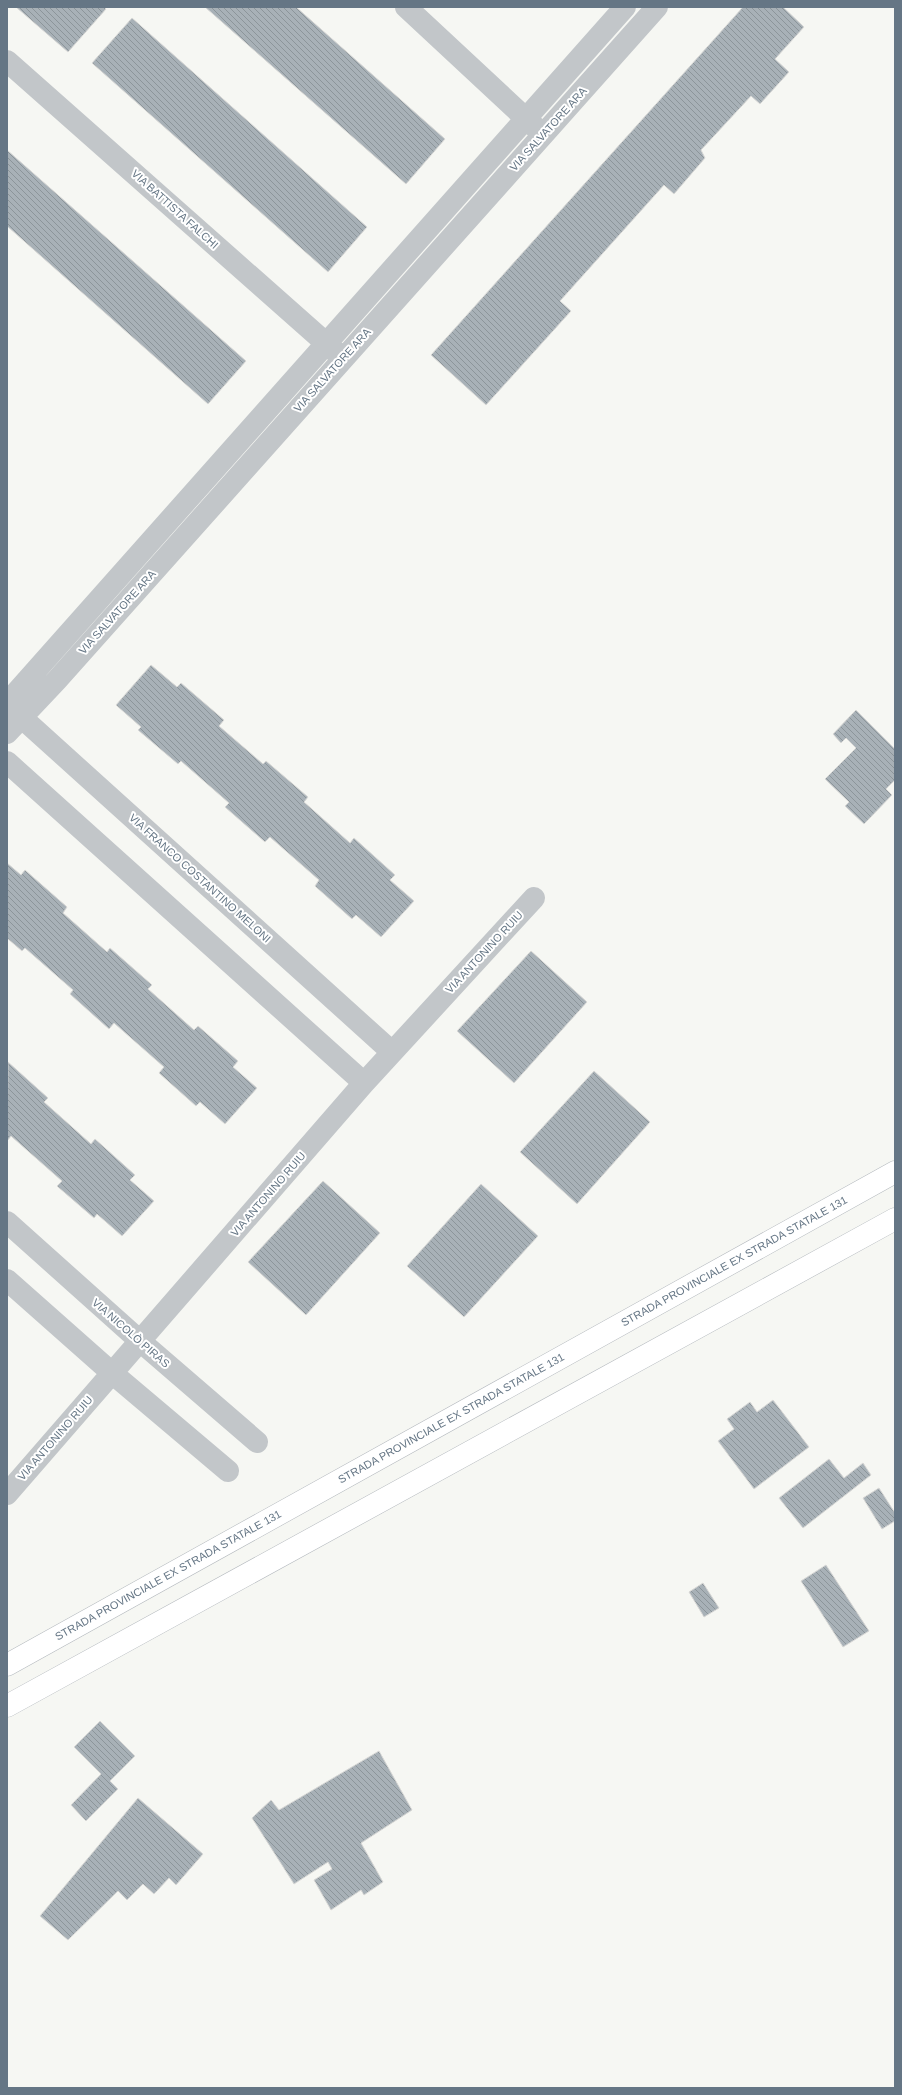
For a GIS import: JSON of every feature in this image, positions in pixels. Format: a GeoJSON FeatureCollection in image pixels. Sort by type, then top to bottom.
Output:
{"type":"FeatureCollection","features":[{"type":"Feature","properties":{"kind":"main road","name":"STRADA PROVINCIALE EX STRADA STATALE 131"},"geometry":{"type":"LineString","coordinates":[[7,1665],[895,1172]]}},
{"type":"Feature","properties":{"kind":"main road"},"geometry":{"type":"LineString","coordinates":[[7,1706],[895,1219]]}},
{"type":"Feature","properties":{"kind":"street"},"geometry":{"type":"LineString","coordinates":[[406,7],[542,134]]}},
{"type":"Feature","properties":{"kind":"street","name":"VIA SALVATORE ARA"},"geometry":{"type":"LineString","coordinates":[[7,733],[12,708],[326,343],[625,7]]}},
{"type":"Feature","properties":{"kind":"street","name":"VIA SALVATORE ARA"},"geometry":{"type":"LineString","coordinates":[[12,708],[62,674],[542,134],[657,7]]}},
{"type":"Feature","properties":{"kind":"street","name":"VIA BATTISTA FALCHI"},"geometry":{"type":"LineString","coordinates":[[7,61],[343,358]]}},
{"type":"Feature","properties":{"kind":"street","name":"VIA FRANCO COSTANTINO MELONI"},"geometry":{"type":"LineString","coordinates":[[12,708],[392,1052]]}},
{"type":"Feature","properties":{"kind":"street"},"geometry":{"type":"LineString","coordinates":[[7,762],[364,1083]]}},
{"type":"Feature","properties":{"kind":"street","name":"VIA ANTONINO RUIU"},"geometry":{"type":"LineString","coordinates":[[7,1494],[364,1083],[534,898]]}},
{"type":"Feature","properties":{"kind":"street","name":"VIA NICOLÒ PIRAS"},"geometry":{"type":"LineString","coordinates":[[7,1222],[140,1341],[257,1442]]}},
{"type":"Feature","properties":{"kind":"street"},"geometry":{"type":"LineString","coordinates":[[7,1280],[112,1373],[228,1471]]}},
{"type":"Feature","properties":{"kind":"building"},"geometry":{"type":"Polygon","coordinates":[[[16,7],[104,7],[106,9],[68,52],[16,7]]]}},
{"type":"Feature","properties":{"kind":"building"},"geometry":{"type":"Polygon","coordinates":[[[205,7],[296,7],[445,139],[406,184],[205,7]]]}},
{"type":"Feature","properties":{"kind":"building"},"geometry":{"type":"Polygon","coordinates":[[[743,7],[783,7],[804,27],[775,59],[789,72],[760,104],[751,96],[701,150],[705,158],[674,194],[664,185],[560,301],[571,311],[486,405],[431,355],[743,7]]]}},
{"type":"Feature","properties":{"kind":"building"},"geometry":{"type":"Polygon","coordinates":[[[132,18],[367,227],[328,272],[92,63],[132,18]]]}},
{"type":"Feature","properties":{"kind":"building"},"geometry":{"type":"Polygon","coordinates":[[[7,150],[246,361],[208,404],[7,226],[7,150]]]}},
{"type":"Feature","properties":{"kind":"building"},"geometry":{"type":"Polygon","coordinates":[[[151,665],[177,687],[181,683],[224,720],[219,726],[263,764],[266,761],[308,797],[304,802],[350,843],[354,838],[395,875],[390,880],[414,901],[381,937],[356,915],[352,919],[315,886],[319,880],[270,837],[265,842],[225,807],[229,803],[181,761],[178,764],[138,730],[141,727],[116,705],[151,665]]]}},
{"type":"Feature","properties":{"kind":"building"},"geometry":{"type":"Polygon","coordinates":[[[856,710],[895,749],[895,780],[886,789],[892,795],[864,824],[845,806],[849,802],[825,779],[856,748],[846,738],[841,743],[833,734],[856,710]]]}},
{"type":"Feature","properties":{"kind":"building"},"geometry":{"type":"Polygon","coordinates":[[[7,863],[21,875],[25,870],[67,907],[63,913],[107,952],[110,948],[152,985],[148,989],[194,1030],[198,1026],[238,1061],[233,1067],[257,1088],[225,1124],[200,1102],[196,1106],[159,1073],[164,1067],[114,1023],[109,1029],[70,994],[73,990],[25,948],[22,951],[7,938],[7,863]]]}},
{"type":"Feature","properties":{"kind":"building"},"geometry":{"type":"Polygon","coordinates":[[[531,951],[587,1002],[514,1083],[457,1031],[531,951]]]}},
{"type":"Feature","properties":{"kind":"building"},"geometry":{"type":"Polygon","coordinates":[[[8,1062],[48,1098],[44,1102],[91,1144],[95,1139],[135,1175],[130,1180],[154,1201],[122,1236],[97,1214],[94,1218],[57,1186],[62,1181],[11,1136],[7,1141],[8,1062]]]}},
{"type":"Feature","properties":{"kind":"building"},"geometry":{"type":"Polygon","coordinates":[[[594,1071],[650,1122],[577,1204],[520,1152],[594,1071]]]}},
{"type":"Feature","properties":{"kind":"building"},"geometry":{"type":"Polygon","coordinates":[[[323,1181],[380,1233],[306,1315],[248,1262],[323,1181]]]}},
{"type":"Feature","properties":{"kind":"building"},"geometry":{"type":"Polygon","coordinates":[[[481,1184],[538,1236],[464,1317],[407,1266],[481,1184]]]}},
{"type":"Feature","properties":{"kind":"building"},"geometry":{"type":"Polygon","coordinates":[[[773,1400],[809,1447],[754,1489],[718,1441],[734,1429],[727,1419],[750,1402],[757,1412],[773,1400]]]}},
{"type":"Feature","properties":{"kind":"building"},"geometry":{"type":"Polygon","coordinates":[[[829,1459],[844,1478],[863,1463],[871,1475],[803,1528],[779,1498],[829,1459]]]}},
{"type":"Feature","properties":{"kind":"building"},"geometry":{"type":"Polygon","coordinates":[[[879,1488],[895,1513],[895,1521],[882,1529],[863,1498],[879,1488]]]}},
{"type":"Feature","properties":{"kind":"building"},"geometry":{"type":"Polygon","coordinates":[[[826,1565],[869,1631],[843,1647],[801,1581],[826,1565]]]}},
{"type":"Feature","properties":{"kind":"building"},"geometry":{"type":"Polygon","coordinates":[[[703,1583],[719,1608],[704,1617],[689,1592],[703,1583]]]}},
{"type":"Feature","properties":{"kind":"building"},"geometry":{"type":"Polygon","coordinates":[[[100,1721],[135,1756],[110,1781],[118,1789],[86,1821],[71,1805],[101,1774],[74,1747],[100,1721]]]}},
{"type":"Feature","properties":{"kind":"building"},"geometry":{"type":"Polygon","coordinates":[[[379,1751],[412,1810],[361,1843],[383,1882],[364,1895],[361,1890],[331,1910],[314,1880],[332,1869],[328,1862],[294,1884],[252,1818],[271,1800],[279,1810],[379,1751]]]}},
{"type":"Feature","properties":{"kind":"building"},"geometry":{"type":"Polygon","coordinates":[[[138,1798],[203,1854],[176,1885],[169,1878],[154,1894],[143,1884],[127,1900],[118,1891],[68,1940],[40,1916],[138,1798]]]}}]}
